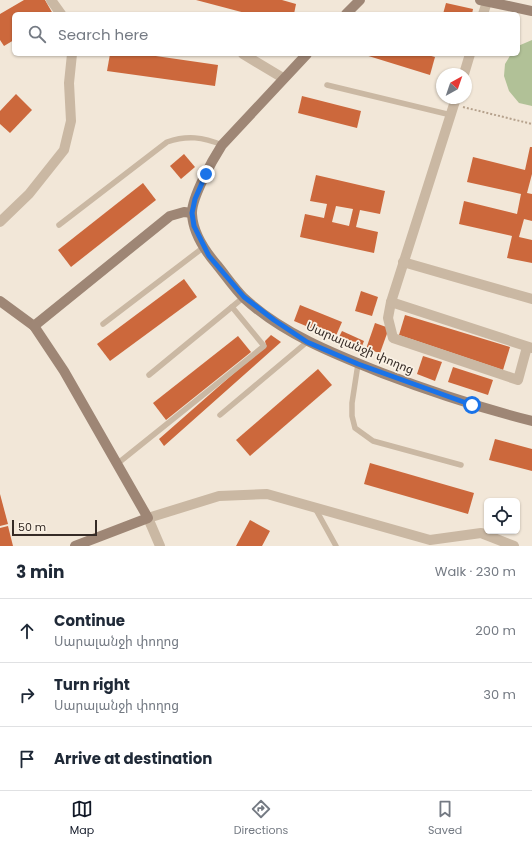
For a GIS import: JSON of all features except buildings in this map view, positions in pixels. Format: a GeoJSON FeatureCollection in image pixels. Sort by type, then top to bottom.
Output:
{"type":"FeatureCollection","features":[{"type":"Feature","properties":{"kind":"street"},"geometry":{"type":"LineString","coordinates":[[51,0],[60,12]]}},
{"type":"Feature","properties":{"kind":"street"},"geometry":{"type":"LineString","coordinates":[[348,12],[360,0]]}},
{"type":"Feature","properties":{"kind":"street"},"geometry":{"type":"LineString","coordinates":[[483,12],[484,1],[532,11]]}},
{"type":"Feature","properties":{"kind":"street"},"geometry":{"type":"LineString","coordinates":[[0,222],[29,194],[64,150],[71,121],[69,83],[72,56]]}},
{"type":"Feature","properties":{"kind":"street"},"geometry":{"type":"LineString","coordinates":[[246,56],[283,78]]}},
{"type":"Feature","properties":{"kind":"street","name":"Սարալանջի փողոց"},"geometry":{"type":"LineString","coordinates":[[305,56],[222,145],[206,174],[195,199],[192,213],[194,226],[204,248],[244,297],[274,320],[307,342],[358,364],[442,396],[532,422]]}},
{"type":"Feature","properties":{"kind":"street"},"geometry":{"type":"LineString","coordinates":[[466,68],[469,56]]}},
{"type":"Feature","properties":{"kind":"street"},"geometry":{"type":"LineString","coordinates":[[391,302],[529,347],[518,380],[393,338],[388,318],[391,302],[403,262],[454,106]]}},
{"type":"Feature","properties":{"kind":"street"},"geometry":{"type":"LineString","coordinates":[[34,326],[57,305],[170,216],[184,212],[192,213]]}},
{"type":"Feature","properties":{"kind":"street"},"geometry":{"type":"LineString","coordinates":[[403,262],[532,300]]}},
{"type":"Feature","properties":{"kind":"street"},"geometry":{"type":"LineString","coordinates":[[0,301],[34,326],[64,371],[148,518],[160,546]]}},
{"type":"Feature","properties":{"kind":"street"},"geometry":{"type":"LineString","coordinates":[[75,546],[148,518],[219,496],[267,494],[430,540],[481,533],[514,546]]}},
{"type":"Feature","properties":{"kind":"lane"},"geometry":{"type":"LineString","coordinates":[[327,85],[454,106]]}},
{"type":"Feature","properties":{"kind":"lane"},"geometry":{"type":"LineString","coordinates":[[59,226],[167,142],[178,138],[192,136],[204,138],[222,145]]}},
{"type":"Feature","properties":{"kind":"lane"},"geometry":{"type":"LineString","coordinates":[[103,324],[204,248]]}},
{"type":"Feature","properties":{"kind":"lane"},"geometry":{"type":"LineString","coordinates":[[149,375],[244,297]]}},
{"type":"Feature","properties":{"kind":"lane"},"geometry":{"type":"LineString","coordinates":[[117,464],[264,346],[232,307]]}},
{"type":"Feature","properties":{"kind":"lane"},"geometry":{"type":"LineString","coordinates":[[220,415],[307,342]]}},
{"type":"Feature","properties":{"kind":"lane"},"geometry":{"type":"LineString","coordinates":[[358,364],[352,403],[352,416],[356,428],[373,441],[461,465]]}},
{"type":"Feature","properties":{"kind":"lane"},"geometry":{"type":"LineString","coordinates":[[314,507],[336,546]]}},
{"type":"Feature","properties":{"kind":"path"},"geometry":{"type":"LineString","coordinates":[[454,106],[532,124]]}},
{"type":"Feature","properties":{"kind":"green space"},"geometry":{"type":"Polygon","coordinates":[[[532,40],[532,106],[519,103],[509,91],[504,76],[505,64],[510,56],[520,56],[520,45],[532,40]]]}},
{"type":"Feature","properties":{"kind":"route"},"geometry":{"type":"LineString","coordinates":[[206,174],[195,199],[192,213],[194,226],[209,256],[225,276],[256,308],[307,342],[358,364],[442,396],[472,405]]}}]}
